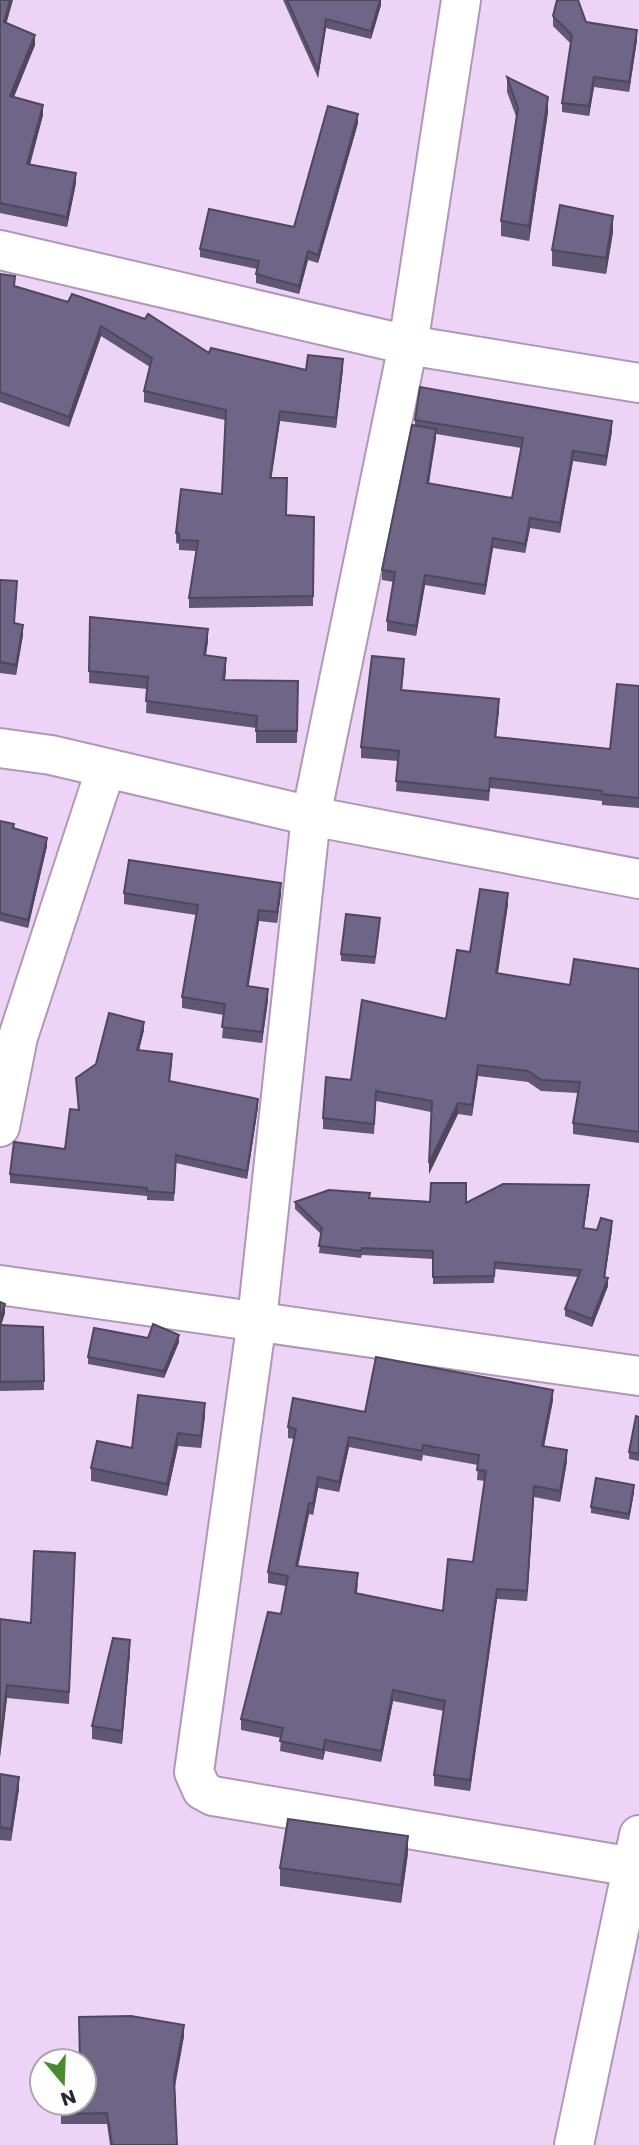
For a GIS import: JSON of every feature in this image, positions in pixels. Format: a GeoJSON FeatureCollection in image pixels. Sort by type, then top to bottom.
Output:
{"type":"FeatureCollection","features":[{"type":"Feature","properties":{"kind":"street"},"geometry":{"type":"LineString","coordinates":[[461,0],[408,345],[311,816],[257,1320],[194,1772],[202,1790],[212,1796],[636,1857],[574,2145]]}},
{"type":"Feature","properties":{"kind":"street"},"geometry":{"type":"LineString","coordinates":[[0,250],[408,345],[639,383]]}},
{"type":"Feature","properties":{"kind":"street"},"geometry":{"type":"LineString","coordinates":[[0,748],[106,768],[311,816],[639,879]]}},
{"type":"Feature","properties":{"kind":"street"},"geometry":{"type":"LineString","coordinates":[[0,1127],[18,1037],[106,768]]}},
{"type":"Feature","properties":{"kind":"street"},"geometry":{"type":"LineString","coordinates":[[0,1285],[639,1376]]}},
{"type":"Feature","properties":{"kind":"building"},"geometry":{"type":"Polygon","coordinates":[[[0,0],[10,0],[4,22],[35,35],[10,96],[43,105],[27,164],[76,173],[67,217],[0,203],[0,0]]]}},
{"type":"Feature","properties":{"kind":"building"},"geometry":{"type":"Polygon","coordinates":[[[287,0],[380,0],[371,31],[326,19],[318,70],[287,0]]]}},
{"type":"Feature","properties":{"kind":"building"},"geometry":{"type":"Polygon","coordinates":[[[557,0],[578,0],[586,22],[637,30],[629,82],[594,77],[589,106],[562,103],[572,35],[553,16],[557,0]]]}},
{"type":"Feature","properties":{"kind":"building"},"geometry":{"type":"Polygon","coordinates":[[[507,77],[548,97],[529,226],[501,221],[518,108],[507,77]]]}},
{"type":"Feature","properties":{"kind":"building"},"geometry":{"type":"Polygon","coordinates":[[[328,106],[358,114],[318,255],[308,251],[299,286],[256,274],[259,261],[200,249],[209,209],[294,227],[328,106]]]}},
{"type":"Feature","properties":{"kind":"building"},"geometry":{"type":"Polygon","coordinates":[[[560,205],[613,216],[606,258],[552,250],[560,205]]]}},
{"type":"Feature","properties":{"kind":"building"},"geometry":{"type":"Polygon","coordinates":[[[0,274],[15,276],[14,286],[68,302],[72,294],[145,319],[148,314],[209,353],[211,348],[306,370],[308,355],[343,359],[336,418],[280,411],[270,478],[287,478],[286,515],[314,517],[313,596],[189,598],[198,541],[179,540],[179,534],[176,533],[181,489],[222,494],[226,410],[144,391],[152,358],[101,326],[69,417],[0,392],[0,274]]]}},
{"type":"Feature","properties":{"kind":"building"},"geometry":{"type":"Polygon","coordinates":[[[420,387],[612,421],[606,456],[573,451],[560,523],[530,518],[525,544],[493,538],[485,585],[425,575],[416,626],[387,621],[395,572],[382,570],[412,425],[436,429],[427,483],[512,498],[523,438],[415,420],[420,387]]]}},
{"type":"Feature","properties":{"kind":"building"},"geometry":{"type":"Polygon","coordinates":[[[0,580],[17,581],[14,623],[23,625],[16,665],[0,662],[0,580]]]}},
{"type":"Feature","properties":{"kind":"building"},"geometry":{"type":"Polygon","coordinates":[[[90,617],[208,629],[204,655],[226,658],[223,680],[298,681],[297,731],[256,731],[257,716],[146,701],[148,677],[89,671],[90,617]]]}},
{"type":"Feature","properties":{"kind":"building"},"geometry":{"type":"Polygon","coordinates":[[[372,656],[404,659],[401,690],[499,699],[495,737],[610,749],[617,684],[639,686],[639,798],[490,778],[489,791],[396,781],[399,751],[361,747],[372,656]]]}},
{"type":"Feature","properties":{"kind":"building"},"geometry":{"type":"Polygon","coordinates":[[[0,821],[14,824],[13,828],[47,838],[28,920],[0,913],[0,821]]]}},
{"type":"Feature","properties":{"kind":"building"},"geometry":{"type":"Polygon","coordinates":[[[129,860],[281,883],[277,912],[259,910],[247,986],[268,989],[262,1032],[222,1027],[225,1004],[182,997],[198,905],[124,893],[129,860]]]}},
{"type":"Feature","properties":{"kind":"building"},"geometry":{"type":"Polygon","coordinates":[[[480,889],[508,893],[496,973],[570,985],[574,959],[639,969],[639,1132],[573,1123],[580,1082],[541,1080],[528,1071],[478,1065],[472,1105],[458,1103],[429,1163],[432,1101],[376,1091],[374,1124],[323,1118],[326,1077],[351,1080],[362,1000],[446,1019],[457,950],[470,952],[480,889]]]}},
{"type":"Feature","properties":{"kind":"building"},"geometry":{"type":"Polygon","coordinates":[[[346,914],[380,918],[375,957],[341,954],[346,914]]]}},
{"type":"Feature","properties":{"kind":"building"},"geometry":{"type":"Polygon","coordinates":[[[109,1013],[144,1022],[137,1050],[172,1054],[169,1081],[258,1099],[247,1171],[176,1155],[174,1193],[10,1174],[14,1142],[65,1149],[70,1109],[79,1110],[76,1078],[96,1064],[109,1013]]]}},
{"type":"Feature","properties":{"kind":"building"},"geometry":{"type":"Polygon","coordinates":[[[431,1183],[466,1183],[466,1203],[503,1184],[589,1185],[583,1228],[597,1230],[601,1218],[612,1221],[604,1277],[608,1278],[592,1319],[565,1309],[581,1270],[495,1262],[494,1276],[433,1277],[433,1251],[362,1248],[361,1251],[319,1246],[322,1228],[295,1202],[329,1190],[370,1193],[369,1198],[430,1202],[431,1183]]]}},
{"type":"Feature","properties":{"kind":"building"},"geometry":{"type":"Polygon","coordinates":[[[0,1302],[5,1304],[0,1320],[0,1302]]]}},
{"type":"Feature","properties":{"kind":"building"},"geometry":{"type":"Polygon","coordinates":[[[153,1324],[179,1335],[164,1371],[88,1357],[94,1328],[148,1338],[153,1324]]]}},
{"type":"Feature","properties":{"kind":"building"},"geometry":{"type":"Polygon","coordinates":[[[0,1325],[43,1327],[44,1381],[0,1382],[0,1325]]]}},
{"type":"Feature","properties":{"kind":"building"},"geometry":{"type":"Polygon","coordinates":[[[376,1357],[553,1390],[542,1446],[567,1450],[560,1491],[534,1486],[527,1591],[497,1589],[470,1780],[434,1775],[445,1701],[393,1690],[381,1751],[325,1740],[323,1750],[280,1741],[283,1728],[241,1719],[268,1612],[281,1614],[288,1576],[268,1572],[296,1429],[288,1427],[293,1398],[365,1412],[376,1357]],[[349,1437],[339,1482],[318,1477],[313,1504],[309,1503],[296,1566],[358,1573],[355,1593],[443,1611],[448,1559],[473,1562],[486,1471],[477,1470],[479,1455],[423,1445],[422,1451],[349,1437]]]}},
{"type":"Feature","properties":{"kind":"building"},"geometry":{"type":"Polygon","coordinates":[[[138,1395],[205,1403],[201,1436],[178,1433],[167,1484],[91,1468],[97,1441],[132,1448],[138,1395]]]}},
{"type":"Feature","properties":{"kind":"building"},"geometry":{"type":"Polygon","coordinates":[[[636,1416],[639,1417],[639,1454],[629,1452],[636,1416]]]}},
{"type":"Feature","properties":{"kind":"building"},"geometry":{"type":"Polygon","coordinates":[[[596,1478],[634,1485],[629,1514],[591,1507],[596,1478]]]}},
{"type":"Feature","properties":{"kind":"building"},"geometry":{"type":"Polygon","coordinates":[[[34,1551],[75,1553],[69,1692],[7,1685],[0,1745],[0,1619],[31,1623],[34,1551]]]}},
{"type":"Feature","properties":{"kind":"building"},"geometry":{"type":"Polygon","coordinates":[[[113,1638],[130,1640],[122,1731],[92,1726],[113,1638]]]}},
{"type":"Feature","properties":{"kind":"building"},"geometry":{"type":"Polygon","coordinates":[[[0,1774],[19,1777],[11,1829],[0,1827],[0,1774]]]}},
{"type":"Feature","properties":{"kind":"building"},"geometry":{"type":"Polygon","coordinates":[[[288,1819],[408,1836],[401,1885],[280,1868],[288,1819]]]}},
{"type":"Feature","properties":{"kind":"building"},"geometry":{"type":"Polygon","coordinates":[[[131,2016],[184,2025],[174,2078],[177,2145],[112,2145],[107,2113],[98,2113],[98,2047],[80,2047],[79,2017],[131,2016]]]}}]}
